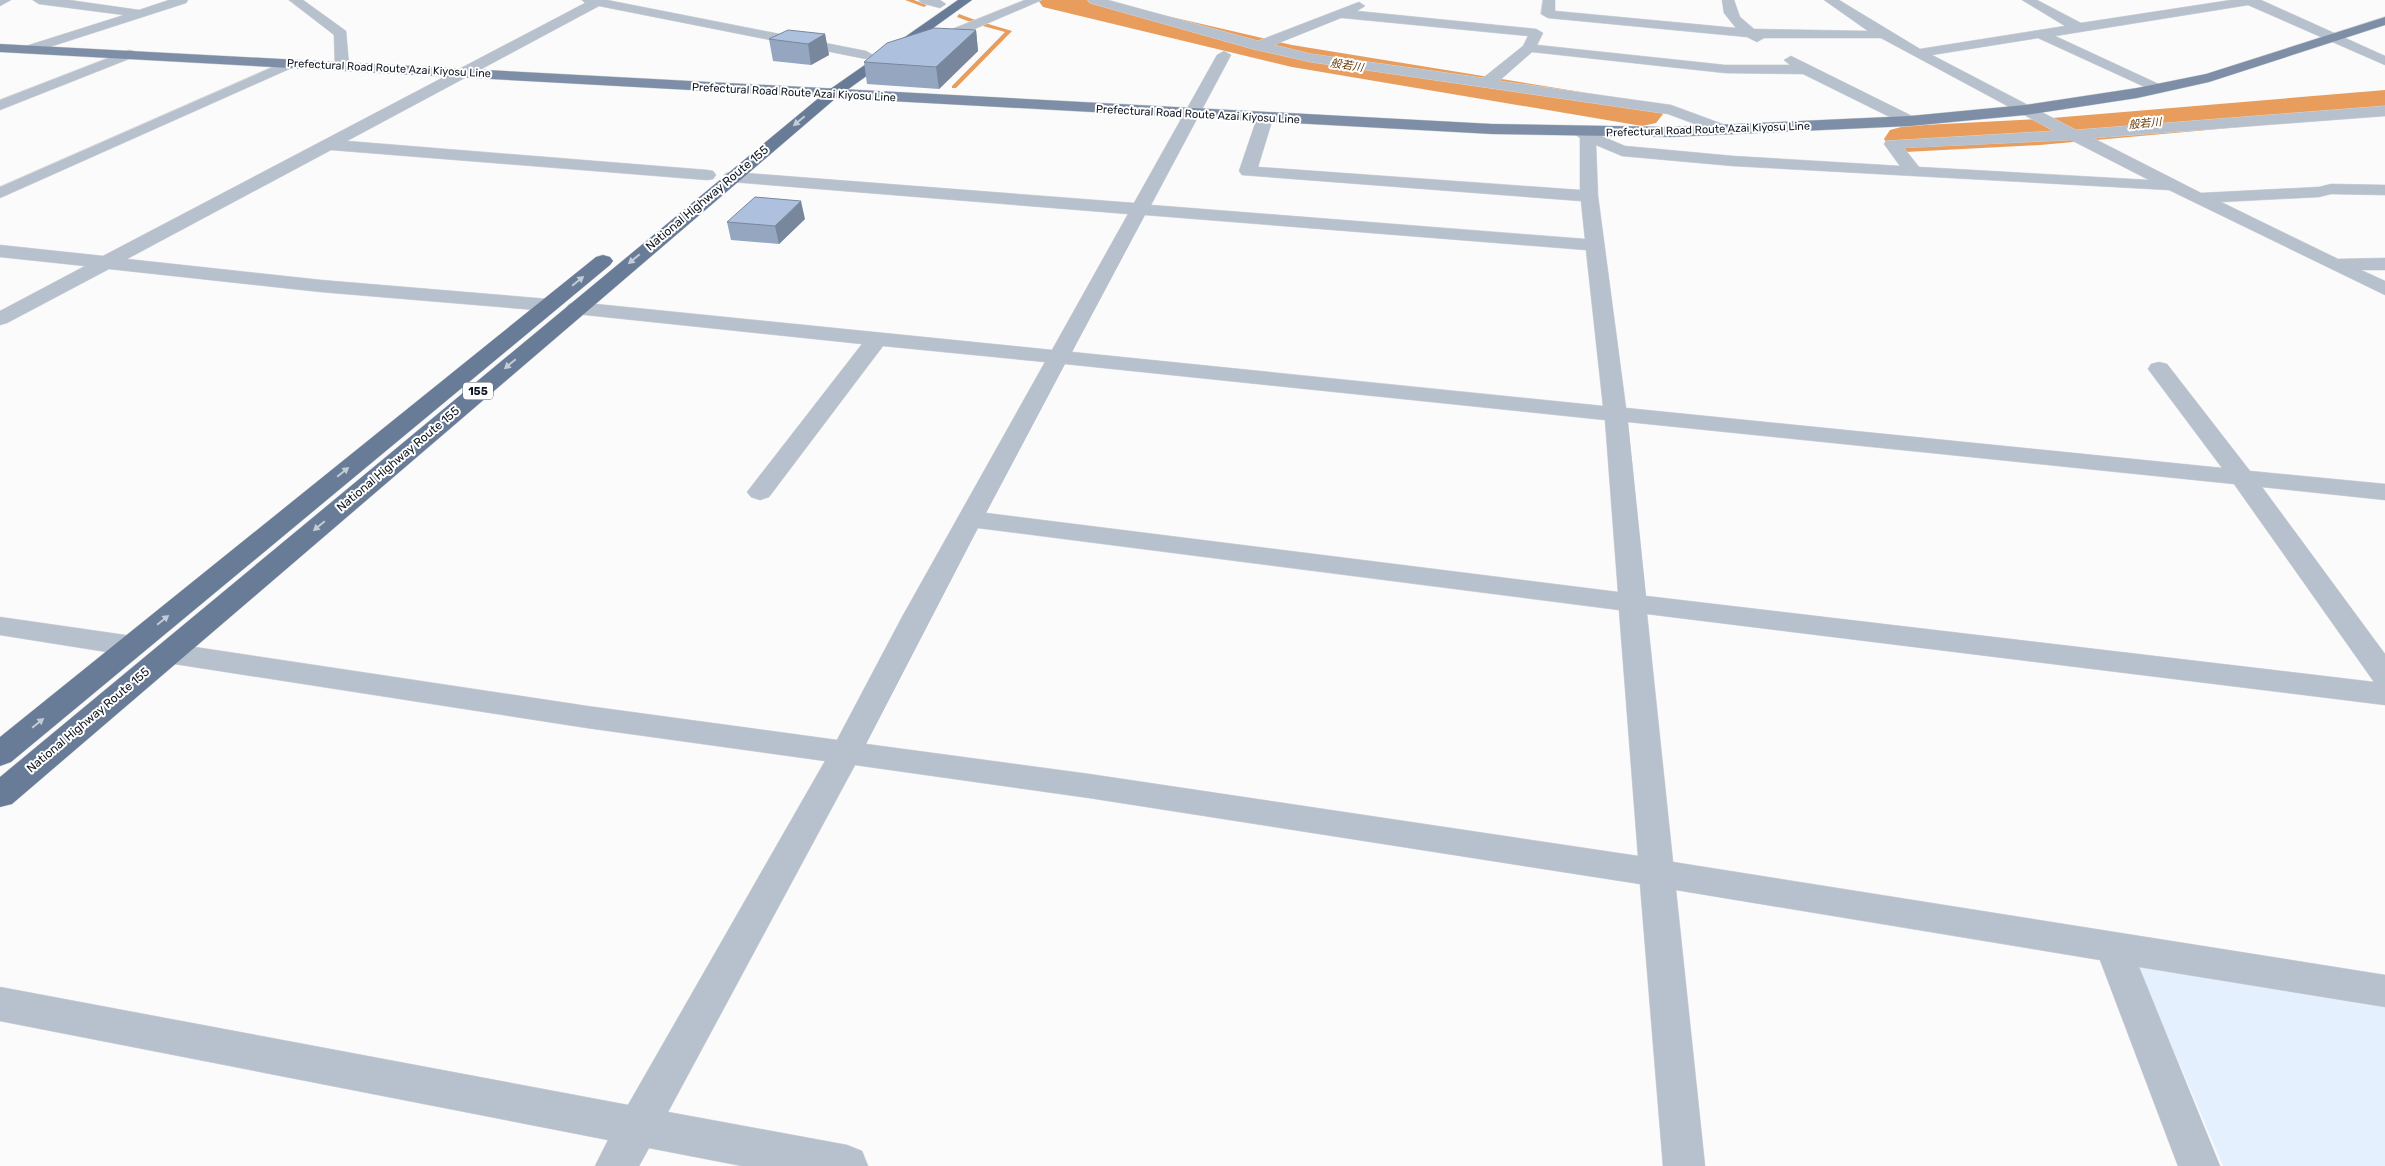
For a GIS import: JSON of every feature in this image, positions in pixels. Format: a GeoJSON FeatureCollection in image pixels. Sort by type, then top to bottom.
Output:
{"type":"FeatureCollection","features":[{"type":"Feature","properties":{"kind":"highway","name":"National Highway Route 155"},"geometry":{"type":"LineString","coordinates":[[0,754],[707,175],[809,94],[876,56],[966,0]]}},
{"type":"Feature","properties":{"kind":"highway","name":"National Highway Route 155"},"geometry":{"type":"LineString","coordinates":[[0,794],[831,95],[937,1]]}},
{"type":"Feature","properties":{"kind":"main road","name":"Prefectural Road Route Azai Kiyosu Line"},"geometry":{"type":"LineString","coordinates":[[0,48],[468,72],[809,94],[1584,134],[1722,130],[1910,121],[2026,110],[2158,89],[2209,78],[2385,21]]}},
{"type":"Feature","properties":{"kind":"street"},"geometry":{"type":"LineString","coordinates":[[0,2],[5,0]]}},
{"type":"Feature","properties":{"kind":"street"},"geometry":{"type":"LineString","coordinates":[[39,0],[144,13]]}},
{"type":"Feature","properties":{"kind":"street"},"geometry":{"type":"LineString","coordinates":[[30,49],[182,0]]}},
{"type":"Feature","properties":{"kind":"street"},"geometry":{"type":"LineString","coordinates":[[295,0],[340,34],[342,66]]}},
{"type":"Feature","properties":{"kind":"street"},"geometry":{"type":"LineString","coordinates":[[0,320],[468,72],[596,1],[876,56],[903,53],[1036,0]]}},
{"type":"Feature","properties":{"kind":"street"},"geometry":{"type":"LineString","coordinates":[[1094,0],[1258,46],[1356,66],[1671,110],[1722,130]]}},
{"type":"Feature","properties":{"kind":"street"},"geometry":{"type":"LineString","coordinates":[[1258,46],[1343,14],[1373,0]]}},
{"type":"Feature","properties":{"kind":"street"},"geometry":{"type":"LineString","coordinates":[[1728,0],[1728,8],[1735,22],[1749,33],[1806,70],[1910,121]]}},
{"type":"Feature","properties":{"kind":"street"},"geometry":{"type":"LineString","coordinates":[[1830,0],[1919,53],[2044,120],[2331,264],[2385,289]]}},
{"type":"Feature","properties":{"kind":"street"},"geometry":{"type":"LineString","coordinates":[[2028,0],[2079,28]]}},
{"type":"Feature","properties":{"kind":"street"},"geometry":{"type":"LineString","coordinates":[[1919,53],[2250,0],[2385,62]]}},
{"type":"Feature","properties":{"kind":"street"},"geometry":{"type":"LineString","coordinates":[[1487,83],[1529,48],[1548,7],[1749,33],[1852,36],[1886,34]]}},
{"type":"Feature","properties":{"kind":"street"},"geometry":{"type":"LineString","coordinates":[[1343,14],[1536,33]]}},
{"type":"Feature","properties":{"kind":"street"},"geometry":{"type":"LineString","coordinates":[[2040,34],[2158,89]]}},
{"type":"Feature","properties":{"kind":"street"},"geometry":{"type":"LineString","coordinates":[[1529,48],[1725,69],[1806,70]]}},
{"type":"Feature","properties":{"kind":"street"},"geometry":{"type":"LineString","coordinates":[[0,105],[129,54]]}},
{"type":"Feature","properties":{"kind":"street"},"geometry":{"type":"LineString","coordinates":[[616,1166],[846,752],[969,519],[1224,55]]}},
{"type":"Feature","properties":{"kind":"street"},"geometry":{"type":"LineString","coordinates":[[0,193],[291,63]]}},
{"type":"Feature","properties":{"kind":"street"},"geometry":{"type":"LineString","coordinates":[[1914,172],[1892,144],[2073,135],[2385,111]]}},
{"type":"Feature","properties":{"kind":"street"},"geometry":{"type":"LineString","coordinates":[[1265,118],[1248,171],[1589,196]]}},
{"type":"Feature","properties":{"kind":"street"},"geometry":{"type":"LineString","coordinates":[[1684,1166],[1656,873],[1616,412],[1594,245],[1584,134],[1622,151],[1734,161],[2174,186]]}},
{"type":"Feature","properties":{"kind":"street"},"geometry":{"type":"LineString","coordinates":[[330,145],[707,175]]}},
{"type":"Feature","properties":{"kind":"street"},"geometry":{"type":"LineString","coordinates":[[732,177],[1594,245]]}},
{"type":"Feature","properties":{"kind":"street"},"geometry":{"type":"LineString","coordinates":[[2198,198],[2319,192],[2331,189],[2385,190]]}},
{"type":"Feature","properties":{"kind":"street"},"geometry":{"type":"LineString","coordinates":[[0,251],[321,286],[548,306]]}},
{"type":"Feature","properties":{"kind":"street"},"geometry":{"type":"LineString","coordinates":[[2331,264],[2385,264]]}},
{"type":"Feature","properties":{"kind":"street"},"geometry":{"type":"LineString","coordinates":[[576,308],[1616,412],[2385,492]]}},
{"type":"Feature","properties":{"kind":"street"},"geometry":{"type":"LineString","coordinates":[[760,492],[877,339]]}},
{"type":"Feature","properties":{"kind":"street"},"geometry":{"type":"LineString","coordinates":[[2159,369],[2241,476],[2385,676]]}},
{"type":"Feature","properties":{"kind":"street"},"geometry":{"type":"LineString","coordinates":[[969,519],[1632,603],[2385,694]]}},
{"type":"Feature","properties":{"kind":"street"},"geometry":{"type":"LineString","coordinates":[[0,626],[132,646]]}},
{"type":"Feature","properties":{"kind":"street"},"geometry":{"type":"LineString","coordinates":[[168,653],[587,717],[1089,786],[1656,873],[2385,992]]}},
{"type":"Feature","properties":{"kind":"street"},"geometry":{"type":"LineString","coordinates":[[2113,947],[2199,1166]]}},
{"type":"Feature","properties":{"kind":"street"},"geometry":{"type":"LineString","coordinates":[[0,1004],[847,1166]]}},
{"type":"Feature","properties":{"kind":"shaded area"},"geometry":{"type":"Polygon","coordinates":[[[2136,962],[2385,1003],[2385,1166],[2223,1166],[2136,962]]]}},
{"type":"Feature","properties":{"kind":"building"},"geometry":{"type":"Polygon","coordinates":[[[934,28],[976,30],[936,67],[864,62],[887,43],[934,28]]]}},
{"type":"Feature","properties":{"kind":"building"},"geometry":{"type":"Polygon","coordinates":[[[788,30],[825,34],[808,44],[769,39],[788,30]]]}},
{"type":"Feature","properties":{"kind":"building"},"geometry":{"type":"Polygon","coordinates":[[[755,197],[801,201],[775,226],[727,222],[755,197]]]}},
{"type":"Feature","properties":{"kind":"waterway"},"geometry":{"type":"LineString","coordinates":[[908,0],[924,5]]}},
{"type":"Feature","properties":{"kind":"waterway","name":"般若川"},"geometry":{"type":"LineString","coordinates":[[1055,0],[1292,56],[1642,114]]}},
{"type":"Feature","properties":{"kind":"waterway"},"geometry":{"type":"LineString","coordinates":[[959,16],[976,22]]}},
{"type":"Feature","properties":{"kind":"waterway"},"geometry":{"type":"LineString","coordinates":[[954,87],[1009,31],[985,25]]}},
{"type":"Feature","properties":{"kind":"waterway","name":"般若川"},"geometry":{"type":"LineString","coordinates":[[1905,139],[2040,132],[2385,102]]}}]}
